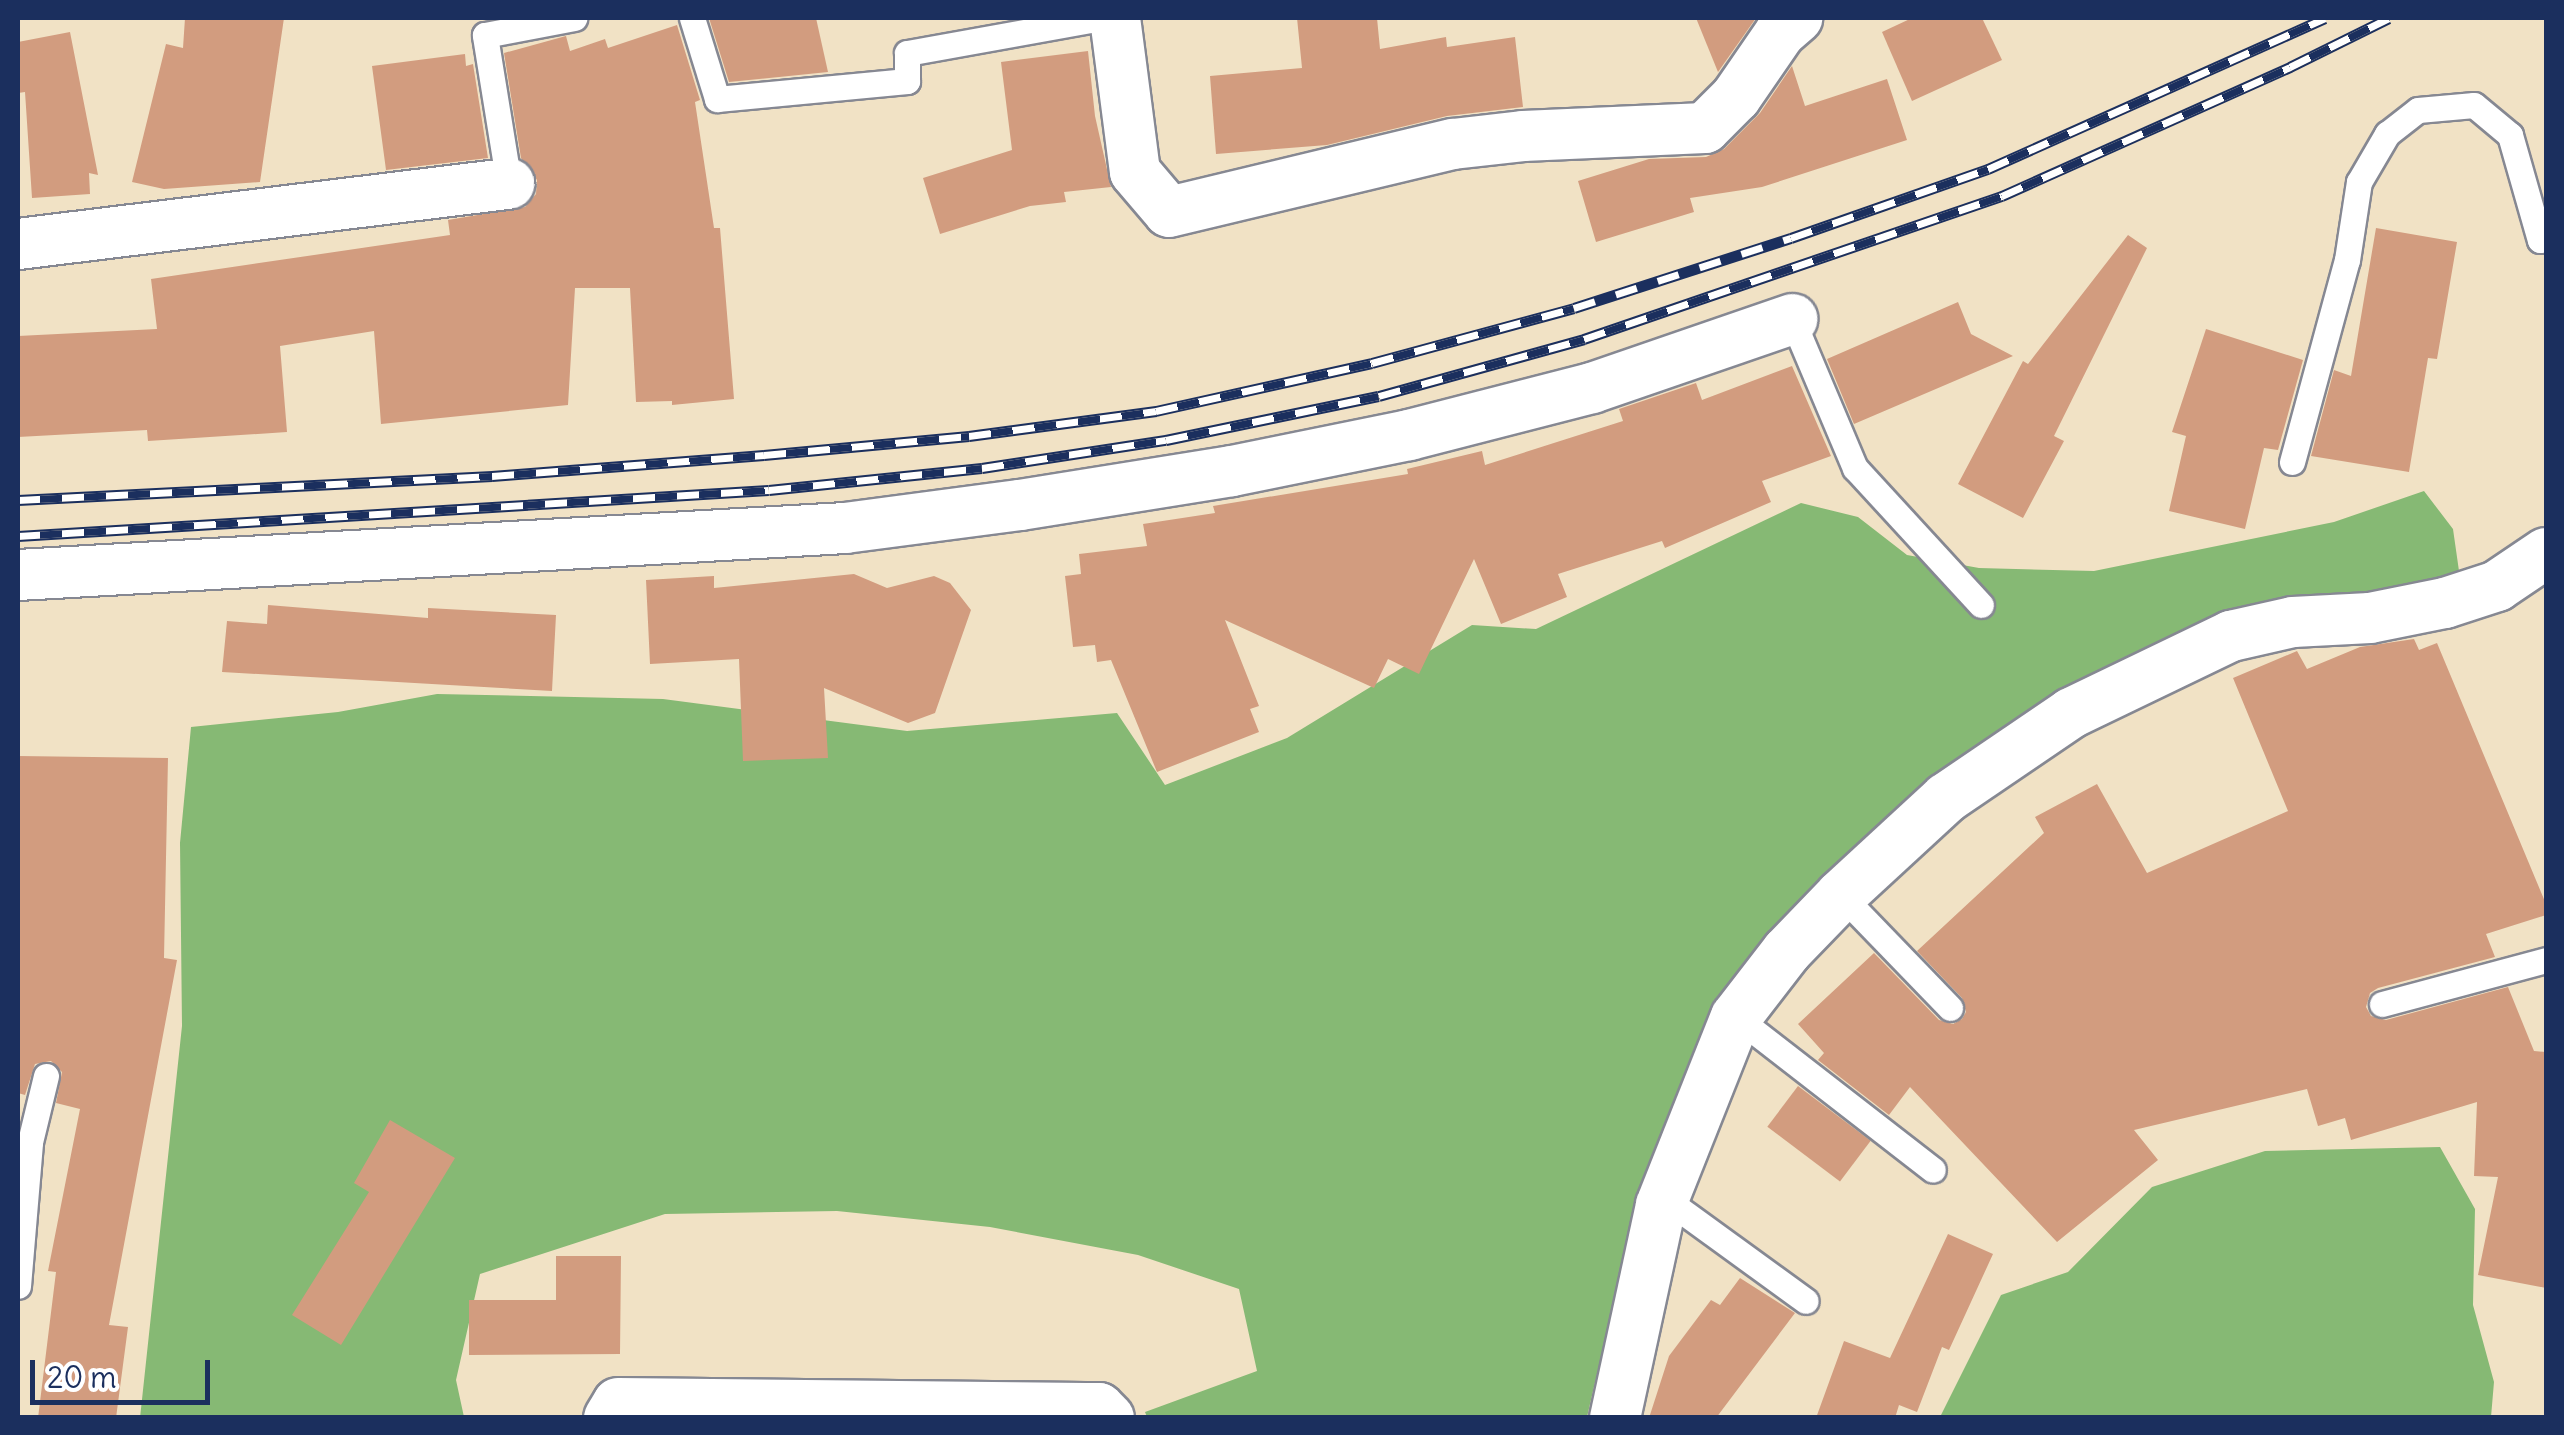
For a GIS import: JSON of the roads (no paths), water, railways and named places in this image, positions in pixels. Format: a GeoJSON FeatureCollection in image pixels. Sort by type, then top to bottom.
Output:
{"type":"FeatureCollection","features":[{"type":"Feature","properties":{"kind":"street"},"geometry":{"type":"LineString","coordinates":[[1115,18],[1136,172],[1169,212],[1454,144],[1705,128],[1736,97],[1780,33],[1797,18]]}},
{"type":"Feature","properties":{"kind":"street"},"geometry":{"type":"LineString","coordinates":[[18,244],[509,184]]}},
{"type":"Feature","properties":{"kind":"street"},"geometry":{"type":"LineString","coordinates":[[18,575],[825,529],[1020,505],[1232,471],[1409,434],[1592,388],[1792,319]]}},
{"type":"Feature","properties":{"kind":"street"},"geometry":{"type":"LineString","coordinates":[[1615,1418],[1664,1198],[1736,1017],[1786,951],[1841,895],[1946,798],[2071,713],[2230,636],[2293,622],[2370,618],[2446,603],[2497,586],[2546,553]]}},
{"type":"Feature","properties":{"kind":"street"},"geometry":{"type":"LineString","coordinates":[[609,1418],[618,1403],[1099,1408],[1108,1418]]}},
{"type":"Feature","properties":{"kind":"lane"},"geometry":{"type":"LineString","coordinates":[[509,184],[485,35],[574,18]]}},
{"type":"Feature","properties":{"kind":"lane"},"geometry":{"type":"LineString","coordinates":[[692,18],[717,98],[907,80],[907,54],[1102,18]]}},
{"type":"Feature","properties":{"kind":"lane"},"geometry":{"type":"LineString","coordinates":[[2292,462],[2347,260],[2359,182],[2386,134],[2418,110],[2474,105],[2510,136],[2540,240],[2546,238]]}},
{"type":"Feature","properties":{"kind":"lane"},"geometry":{"type":"LineString","coordinates":[[1792,319],[1854,468],[1981,605]]}},
{"type":"Feature","properties":{"kind":"lane"},"geometry":{"type":"LineString","coordinates":[[1841,895],[1950,1008]]}},
{"type":"Feature","properties":{"kind":"lane"},"geometry":{"type":"LineString","coordinates":[[2382,1004],[2546,960]]}},
{"type":"Feature","properties":{"kind":"lane"},"geometry":{"type":"LineString","coordinates":[[1736,1017],[1934,1170]]}},
{"type":"Feature","properties":{"kind":"lane"},"geometry":{"type":"LineString","coordinates":[[18,1286],[24,1141],[46,1076]]}},
{"type":"Feature","properties":{"kind":"lane"},"geometry":{"type":"LineString","coordinates":[[1664,1198],[1806,1302]]}},
{"type":"Feature","properties":{"kind":"railway"},"geometry":{"type":"LineString","coordinates":[[18,500],[492,476],[764,455],[969,436],[1156,411],[1372,363],[1574,308],[1791,238],[1988,169],[2325,18]]}},
{"type":"Feature","properties":{"kind":"railway"},"geometry":{"type":"LineString","coordinates":[[18,536],[769,490],[982,468],[1166,440],[1379,396],[1584,339],[2002,196],[2290,67],[2389,18]]}}]}
